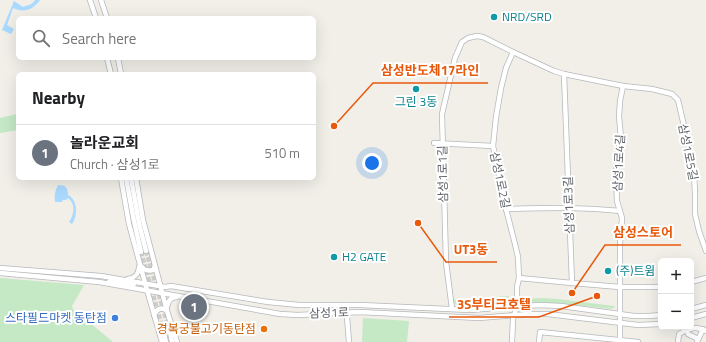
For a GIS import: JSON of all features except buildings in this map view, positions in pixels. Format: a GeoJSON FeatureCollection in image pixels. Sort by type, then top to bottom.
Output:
{"type":"FeatureCollection","features":[{"type":"Feature","properties":{"kind":"street"},"geometry":{"type":"LineString","coordinates":[[90,0],[95,16]]}},
{"type":"Feature","properties":{"kind":"street"},"geometry":{"type":"LineString","coordinates":[[101,0],[106,16]]}},
{"type":"Feature","properties":{"kind":"street","name":"삼성1로1길"},"geometry":{"type":"LineString","coordinates":[[452,309],[446,262],[442,114],[455,58],[462,42],[468,38],[476,36],[483,37],[513,52]]}},
{"type":"Feature","properties":{"kind":"street"},"geometry":{"type":"LineString","coordinates":[[513,52],[554,71],[623,86]]}},
{"type":"Feature","properties":{"kind":"street","name":"삼성1로2길"},"geometry":{"type":"LineString","coordinates":[[513,52],[506,68],[501,88],[493,146],[518,257],[519,278],[516,308]]}},
{"type":"Feature","properties":{"kind":"street"},"geometry":{"type":"LineString","coordinates":[[108,60],[110,72]]}},
{"type":"Feature","properties":{"kind":"street"},"geometry":{"type":"LineString","coordinates":[[118,60],[121,72]]}},
{"type":"Feature","properties":{"kind":"street","name":"삼성1로3길"},"geometry":{"type":"LineString","coordinates":[[564,74],[572,283]]}},
{"type":"Feature","properties":{"kind":"street","name":"삼성1로5길"},"geometry":{"type":"LineString","coordinates":[[623,86],[652,89],[672,94],[678,100],[694,169],[695,214],[706,250]]}},
{"type":"Feature","properties":{"kind":"street","name":"삼성1로4길"},"geometry":{"type":"LineString","coordinates":[[620,341],[620,244],[622,218],[617,201],[616,173],[617,155],[621,138],[619,116],[623,86]]}},
{"type":"Feature","properties":{"kind":"street"},"geometry":{"type":"LineString","coordinates":[[434,143],[493,146]]}},
{"type":"Feature","properties":{"kind":"street"},"geometry":{"type":"LineString","coordinates":[[121,180],[129,224],[162,342]]}},
{"type":"Feature","properties":{"kind":"street"},"geometry":{"type":"LineString","coordinates":[[126,180],[134,221],[144,251],[131,180]]}},
{"type":"Feature","properties":{"kind":"street"},"geometry":{"type":"LineString","coordinates":[[136,180],[143,220],[160,286],[177,342]]}},
{"type":"Feature","properties":{"kind":"street"},"geometry":{"type":"LineString","coordinates":[[506,209],[569,208],[620,211]]}},
{"type":"Feature","properties":{"kind":"street"},"geometry":{"type":"LineString","coordinates":[[140,264],[143,269],[148,271],[153,270],[155,266]]}},
{"type":"Feature","properties":{"kind":"street"},"geometry":{"type":"LineString","coordinates":[[124,279],[131,279],[137,274],[140,264]]}},
{"type":"Feature","properties":{"kind":"street","name":"삼성1로"},"geometry":{"type":"LineString","coordinates":[[0,268],[101,276],[273,303],[299,305],[411,306],[470,310],[516,308],[539,305],[620,311],[643,316],[658,315]]}},
{"type":"Feature","properties":{"kind":"street","name":"삼성1로"},"geometry":{"type":"LineString","coordinates":[[0,273],[106,283],[280,314],[298,315],[347,313],[479,318],[548,314],[638,325],[658,324]]}},
{"type":"Feature","properties":{"kind":"street"},"geometry":{"type":"LineString","coordinates":[[519,278],[620,288],[658,287]]}},
{"type":"Feature","properties":{"kind":"street"},"geometry":{"type":"LineString","coordinates":[[694,281],[706,278]]}},
{"type":"Feature","properties":{"kind":"street"},"geometry":{"type":"LineString","coordinates":[[106,283],[112,281],[134,284],[133,281]]}},
{"type":"Feature","properties":{"kind":"street"},"geometry":{"type":"LineString","coordinates":[[167,311],[167,304],[171,298],[182,296]]}},
{"type":"Feature","properties":{"kind":"street"},"geometry":{"type":"LineString","coordinates":[[346,305],[349,342]]}},
{"type":"Feature","properties":{"kind":"street"},"geometry":{"type":"LineString","coordinates":[[694,308],[706,305]]}},
{"type":"Feature","properties":{"kind":"street"},"geometry":{"type":"LineString","coordinates":[[154,315],[156,310],[160,308],[164,308],[167,311]]}},
{"type":"Feature","properties":{"kind":"street"},"geometry":{"type":"LineString","coordinates":[[512,342],[513,316],[516,308]]}},
{"type":"Feature","properties":{"kind":"street"},"geometry":{"type":"LineString","coordinates":[[694,317],[706,314]]}},
{"type":"Feature","properties":{"kind":"street"},"geometry":{"type":"LineString","coordinates":[[687,330],[688,334],[698,340],[705,330],[694,328]]}},
{"type":"Feature","properties":{"kind":"street"},"geometry":{"type":"LineString","coordinates":[[678,342],[679,334],[684,330]]}},
{"type":"Feature","properties":{"kind":"street"},"geometry":{"type":"LineString","coordinates":[[170,332],[172,342]]}},
{"type":"Feature","properties":{"kind":"street"},"geometry":{"type":"LineString","coordinates":[[539,342],[540,332],[638,342]]}},
{"type":"Feature","properties":{"kind":"street"},"geometry":{"type":"LineString","coordinates":[[164,334],[166,342]]}},
{"type":"Feature","properties":{"kind":"green space"},"geometry":{"type":"Polygon","coordinates":[[[16,114],[16,130],[0,133],[0,118],[16,114]]]}},
{"type":"Feature","properties":{"kind":"green space"},"geometry":{"type":"Polygon","coordinates":[[[0,278],[84,285],[72,306],[73,309],[113,342],[0,342],[0,278]]]}},
{"type":"Feature","properties":{"kind":"green space"},"geometry":{"type":"Polygon","coordinates":[[[509,296],[509,300],[507,302],[456,305],[454,302],[454,300],[509,296]]]}},
{"type":"Feature","properties":{"kind":"green space"},"geometry":{"type":"Polygon","coordinates":[[[540,298],[615,307],[612,309],[559,303],[526,302],[524,300],[540,298]]]}},
{"type":"Feature","properties":{"kind":"green space"},"geometry":{"type":"Polygon","coordinates":[[[363,318],[409,321],[407,342],[362,342],[363,318]]]}},
{"type":"Feature","properties":{"kind":"water"},"geometry":{"type":"Polygon","coordinates":[[[35,0],[40,0],[28,10],[17,10],[13,8],[7,25],[14,29],[11,34],[2,30],[14,1],[23,7],[31,4],[35,0]]]}},
{"type":"Feature","properties":{"kind":"water"},"geometry":{"type":"Polygon","coordinates":[[[58,185],[66,187],[68,190],[68,195],[74,201],[76,213],[72,224],[69,222],[73,210],[71,200],[68,198],[62,202],[55,202],[55,194],[58,185]]]}},
{"type":"Feature","properties":{"kind":"tunnel"},"geometry":{"type":"LineString","coordinates":[[146,251],[170,332]]}},
{"type":"Feature","properties":{"kind":"tunnel"},"geometry":{"type":"LineString","coordinates":[[141,252],[164,334]]}},
{"type":"Feature","properties":{"kind":"place","name":"NRD/SRD"},"geometry":{"type":"Point","coordinates":[494,17]}},
{"type":"Feature","properties":{"kind":"place","name":"그린 3동"},"geometry":{"type":"Point","coordinates":[416,89]}},
{"type":"Feature","properties":{"kind":"place","name":"삼성반도체17라인"},"geometry":{"type":"Point","coordinates":[334,126]}},
{"type":"Feature","properties":{"kind":"place","name":"UT3동"},"geometry":{"type":"Point","coordinates":[418,223]}},
{"type":"Feature","properties":{"kind":"place","name":"H2 GATE"},"geometry":{"type":"Point","coordinates":[334,257]}},
{"type":"Feature","properties":{"kind":"place","name":"(주)트윔"},"geometry":{"type":"Point","coordinates":[608,271]}},
{"type":"Feature","properties":{"kind":"place","name":"삼성스토어"},"geometry":{"type":"Point","coordinates":[572,293]}},
{"type":"Feature","properties":{"kind":"place","name":"3S부티크호텔"},"geometry":{"type":"Point","coordinates":[597,296]}},
{"type":"Feature","properties":{"kind":"place","name":"놀라운교회"},"geometry":{"type":"Point","coordinates":[194,307]}},
{"type":"Feature","properties":{"kind":"place","name":"스타필드마켓 동탄점"},"geometry":{"type":"Point","coordinates":[115,318]}},
{"type":"Feature","properties":{"kind":"place","name":"경복궁불고기동탄점"},"geometry":{"type":"Point","coordinates":[264,329]}}]}
